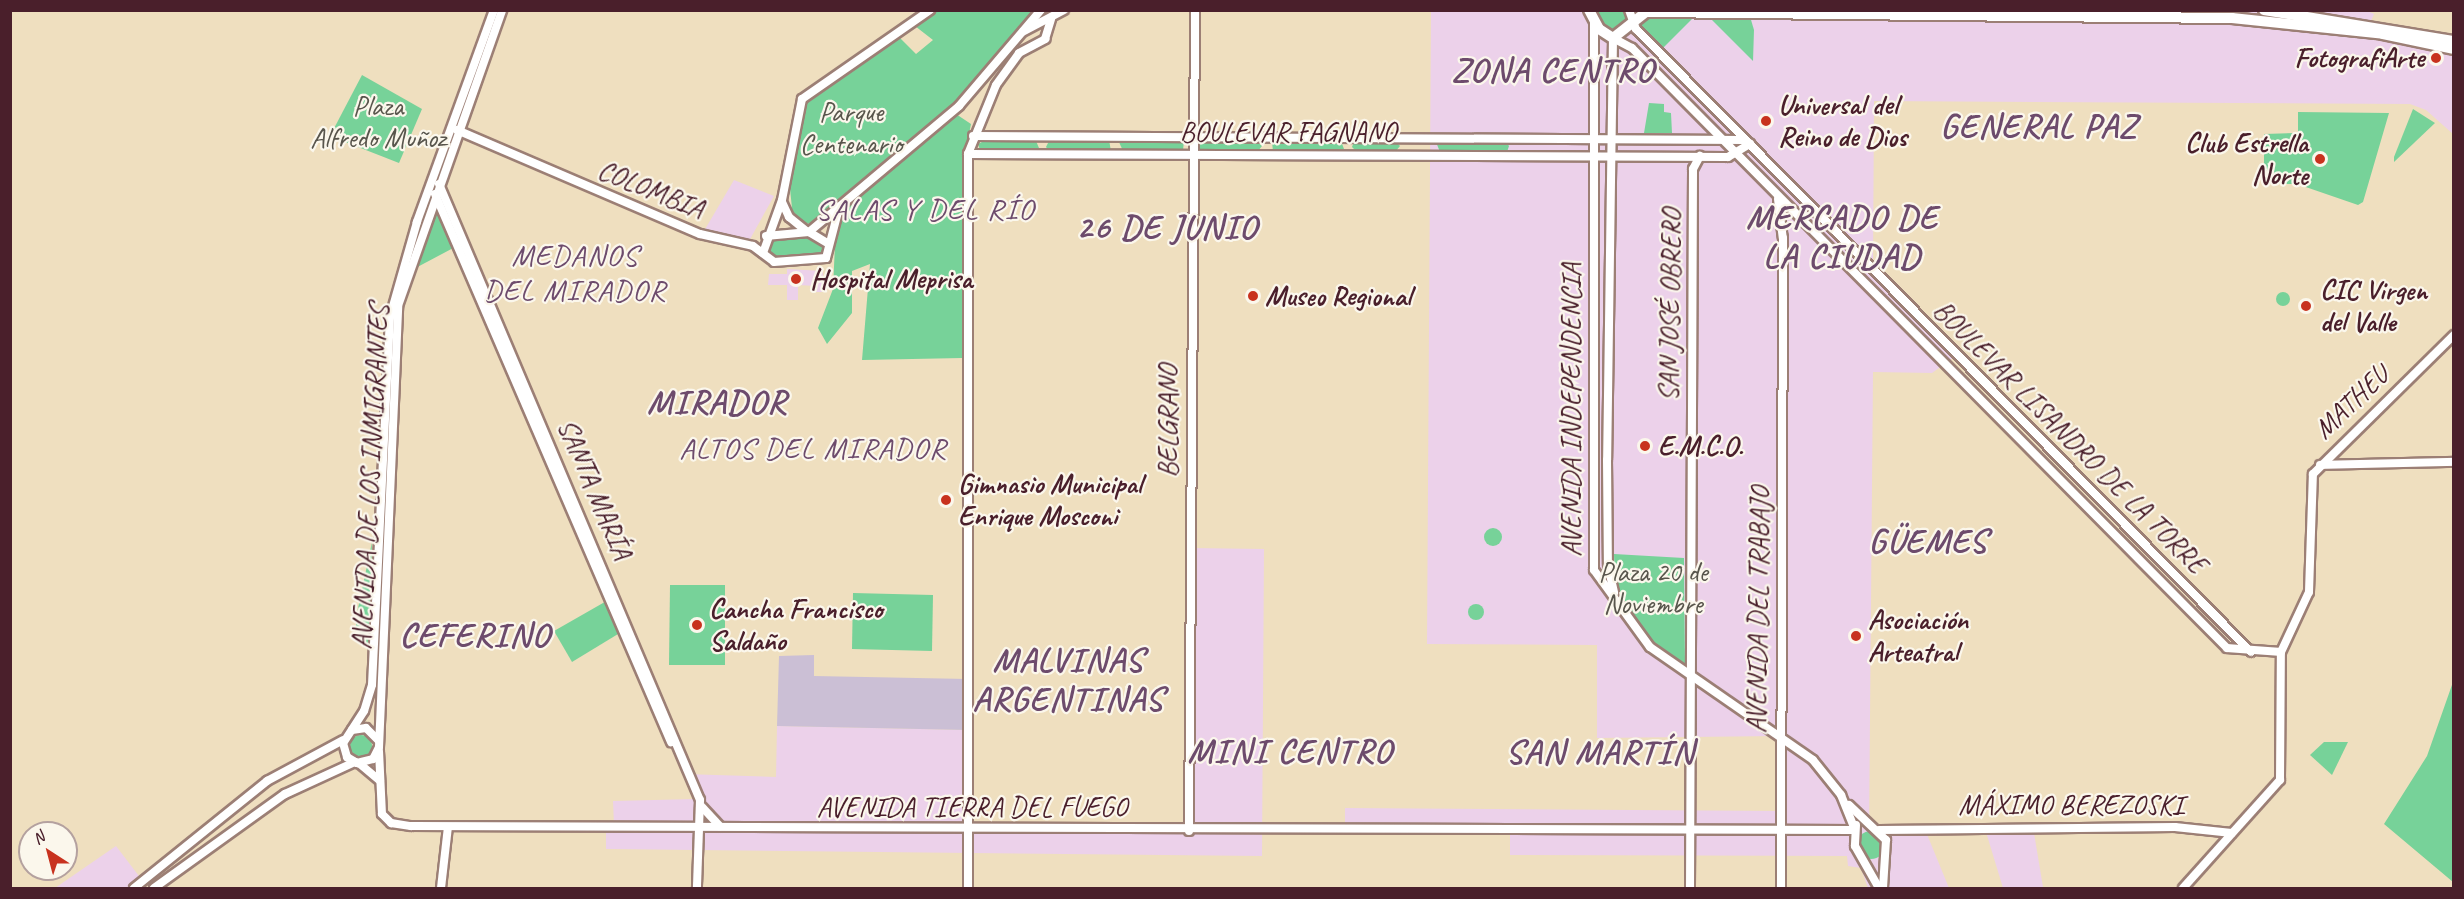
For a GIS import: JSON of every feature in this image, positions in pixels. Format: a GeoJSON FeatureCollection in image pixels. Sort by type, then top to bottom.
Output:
{"type":"FeatureCollection","features":[{"type":"Feature","properties":{"kind":"highway"},"geometry":{"type":"LineString","coordinates":[[1589,10],[1594,23],[1613,38],[1624,34],[1631,17],[1646,12],[2157,17],[2334,28],[2454,50]]}},
{"type":"Feature","properties":{"kind":"highway"},"geometry":{"type":"LineString","coordinates":[[2157,17],[2184,10]]}},
{"type":"Feature","properties":{"kind":"highway"},"geometry":{"type":"LineString","coordinates":[[2264,10],[2454,41]]}},
{"type":"Feature","properties":{"kind":"main road","name":"AVENIDA INDEPENDENCIA"},"geometry":{"type":"LineString","coordinates":[[1594,23],[1591,549],[1599,579],[1622,608]]}},
{"type":"Feature","properties":{"kind":"main road","name":"AVENIDA INDEPENDENCIA"},"geometry":{"type":"LineString","coordinates":[[1613,38],[1608,140],[1608,566],[1622,608]]}},
{"type":"Feature","properties":{"kind":"main road"},"geometry":{"type":"LineString","coordinates":[[1599,579],[1605,578],[1608,566]]}},
{"type":"Feature","properties":{"kind":"main road"},"geometry":{"type":"LineString","coordinates":[[1622,608],[1646,644],[1813,760],[1865,821],[1879,830],[1887,846],[1881,888]]}},
{"type":"Feature","properties":{"kind":"main road"},"geometry":{"type":"LineString","coordinates":[[1841,795],[1854,829],[1854,846],[1881,888]]}},
{"type":"Feature","properties":{"kind":"main road"},"geometry":{"type":"LineString","coordinates":[[1854,829],[1865,821]]}},
{"type":"Feature","properties":{"kind":"main road"},"geometry":{"type":"LineString","coordinates":[[1865,864],[1876,866],[1887,858]]}},
{"type":"Feature","properties":{"kind":"street"},"geometry":{"type":"LineString","coordinates":[[456,130],[494,10]]}},
{"type":"Feature","properties":{"kind":"street"},"geometry":{"type":"LineString","coordinates":[[434,191],[502,10]]}},
{"type":"Feature","properties":{"kind":"street"},"geometry":{"type":"LineString","coordinates":[[763,255],[766,237],[782,200],[802,99],[930,10]]}},
{"type":"Feature","properties":{"kind":"street"},"geometry":{"type":"LineString","coordinates":[[766,237],[809,232],[839,208],[959,106],[1043,10],[1048,24],[1045,39],[1028,45],[1011,62],[973,136],[968,154],[968,888]]}},
{"type":"Feature","properties":{"kind":"street"},"geometry":{"type":"LineString","coordinates":[[1023,32],[1048,24],[1064,10]]}},
{"type":"Feature","properties":{"kind":"street","name":"BELGRANO"},"geometry":{"type":"LineString","coordinates":[[1189,831],[1192,155],[1195,10]]}},
{"type":"Feature","properties":{"kind":"street","name":"BOULEVAR LISANDRO DE LA TORRE"},"geometry":{"type":"LineString","coordinates":[[1631,17],[1748,142],[2251,652]]}},
{"type":"Feature","properties":{"kind":"street","name":"BOULEVAR LISANDRO DE LA TORRE"},"geometry":{"type":"LineString","coordinates":[[1613,38],[1626,42],[2227,648],[2251,652]]}},
{"type":"Feature","properties":{"kind":"street","name":"COLOMBIA"},"geometry":{"type":"LineString","coordinates":[[456,130],[700,234],[753,246],[774,262],[828,256],[829,244]]}},
{"type":"Feature","properties":{"kind":"street","name":"BOULEVAR FAGNANO"},"geometry":{"type":"LineString","coordinates":[[973,136],[1721,139],[1748,142]]}},
{"type":"Feature","properties":{"kind":"street"},"geometry":{"type":"LineString","coordinates":[[1728,157],[1737,155],[1748,142]]}},
{"type":"Feature","properties":{"kind":"street","name":"BOULEVAR FAGNANO"},"geometry":{"type":"LineString","coordinates":[[968,154],[1728,157]]}},
{"type":"Feature","properties":{"kind":"street","name":"SAN JOSÉ OBRERO"},"geometry":{"type":"LineString","coordinates":[[1690,888],[1694,170],[1700,156]]}},
{"type":"Feature","properties":{"kind":"street"},"geometry":{"type":"LineString","coordinates":[[1728,157],[1746,165]]}},
{"type":"Feature","properties":{"kind":"street","name":"SANTA MARÍA"},"geometry":{"type":"LineString","coordinates":[[437,181],[700,800],[697,888]]}},
{"type":"Feature","properties":{"kind":"street","name":"SANTA MARÍA"},"geometry":{"type":"LineString","coordinates":[[434,191],[696,799],[699,824]]}},
{"type":"Feature","properties":{"kind":"street","name":"AVENIDA DE LOS INMIGRANTES"},"geometry":{"type":"LineString","coordinates":[[350,731],[367,705],[372,685],[390,317],[434,191]]}},
{"type":"Feature","properties":{"kind":"street","name":"AVENIDA DE LOS INMIGRANTES"},"geometry":{"type":"LineString","coordinates":[[379,746],[396,318],[434,191]]}},
{"type":"Feature","properties":{"kind":"street","name":"AVENIDA DEL TRABAJO"},"geometry":{"type":"LineString","coordinates":[[1776,195],[1783,224],[1779,735],[1781,888]]}},
{"type":"Feature","properties":{"kind":"street"},"geometry":{"type":"LineString","coordinates":[[782,200],[789,217],[829,244],[839,208]]}},
{"type":"Feature","properties":{"kind":"street","name":"MATHEU"},"geometry":{"type":"LineString","coordinates":[[2281,652],[2309,592],[2312,480],[2320,465],[2454,335]]}},
{"type":"Feature","properties":{"kind":"street"},"geometry":{"type":"LineString","coordinates":[[2320,465],[2454,462]]}},
{"type":"Feature","properties":{"kind":"street"},"geometry":{"type":"LineString","coordinates":[[2183,888],[2280,780],[2281,652],[2251,652]]}},
{"type":"Feature","properties":{"kind":"street"},"geometry":{"type":"LineString","coordinates":[[134,888],[267,781],[343,740],[350,731],[366,728],[379,746],[369,761],[356,763],[285,794],[154,888]]}},
{"type":"Feature","properties":{"kind":"street"},"geometry":{"type":"LineString","coordinates":[[343,740],[345,753],[381,783]]}},
{"type":"Feature","properties":{"kind":"street","name":"AVENIDA TIERRA DEL FUEGO"},"geometry":{"type":"LineString","coordinates":[[379,746],[381,812],[387,821],[448,827],[699,824],[722,827],[1189,831],[1690,831]]}},
{"type":"Feature","properties":{"kind":"street"},"geometry":{"type":"LineString","coordinates":[[700,800],[707,816],[722,827]]}},
{"type":"Feature","properties":{"kind":"street"},"geometry":{"type":"LineString","coordinates":[[441,888],[448,827]]}},
{"type":"Feature","properties":{"kind":"street"},"geometry":{"type":"LineString","coordinates":[[1887,846],[1908,827]]}},
{"type":"Feature","properties":{"kind":"street","name":"MÁXIMO BEREZOSKI"},"geometry":{"type":"LineString","coordinates":[[1879,830],[1908,827],[2175,827],[2232,834]]}},
{"type":"Feature","properties":{"kind":"street"},"geometry":{"type":"LineString","coordinates":[[1690,831],[1839,833],[1854,829]]}},
{"type":"Feature","properties":{"kind":"street"},"geometry":{"type":"LineString","coordinates":[[1839,833],[1854,846]]}},
{"type":"Feature","properties":{"kind":"shaded area"},"geometry":{"type":"Polygon","coordinates":[[[2365,10],[2374,14],[2370,23],[2453,41],[2453,134],[2426,110],[2410,104],[1874,101],[1873,268],[1957,355],[1932,373],[1873,372],[1869,835],[1870,841],[1924,827],[1949,888],[1868,888],[1861,868],[1848,866],[1847,856],[1510,855],[1510,832],[1345,831],[1345,808],[1780,811],[1779,736],[1597,738],[1597,645],[1427,644],[1431,11],[2365,10]]]}},
{"type":"Feature","properties":{"kind":"shaded area"},"geometry":{"type":"Polygon","coordinates":[[[734,180],[774,196],[749,241],[704,231],[734,180]]]}},
{"type":"Feature","properties":{"kind":"shaded area","name":"Hospital Meprisa"},"geometry":{"type":"Polygon","coordinates":[[[787,269],[823,271],[822,292],[816,292],[816,286],[798,285],[798,300],[787,300],[787,285],[768,285],[769,274],[787,274],[787,269]]]}},
{"type":"Feature","properties":{"kind":"shaded area"},"geometry":{"type":"Polygon","coordinates":[[[1190,548],[1264,549],[1262,856],[606,849],[606,826],[614,825],[613,801],[695,799],[684,774],[776,777],[777,726],[967,730],[968,828],[1188,831],[1190,548]]]}},
{"type":"Feature","properties":{"kind":"shaded area"},"geometry":{"type":"Polygon","coordinates":[[[814,655],[814,676],[968,679],[967,730],[777,726],[779,656],[814,655]]]}},
{"type":"Feature","properties":{"kind":"shaded area"},"geometry":{"type":"Polygon","coordinates":[[[1986,832],[2034,833],[2043,887],[2003,888],[1986,832]]]}},
{"type":"Feature","properties":{"kind":"shaded area"},"geometry":{"type":"Polygon","coordinates":[[[116,846],[142,880],[130,888],[55,888],[65,881],[78,881],[78,872],[116,846]]]}},
{"type":"Feature","properties":{"kind":"green space","name":"Parque Centenario"},"geometry":{"type":"Polygon","coordinates":[[[933,11],[1034,11],[960,98],[842,201],[812,225],[793,218],[789,179],[805,101],[900,38],[916,54],[933,40],[915,26],[933,11]]]}},
{"type":"Feature","properties":{"kind":"green space"},"geometry":{"type":"Polygon","coordinates":[[[1592,11],[1625,11],[1627,22],[1611,32],[1592,11]]]}},
{"type":"Feature","properties":{"kind":"green space"},"geometry":{"type":"Polygon","coordinates":[[[1749,13],[1754,30],[1753,61],[1707,15],[1749,13]]]}},
{"type":"Feature","properties":{"kind":"green space"},"geometry":{"type":"Polygon","coordinates":[[[1643,18],[1692,19],[1659,52],[1632,20],[1643,18]]]}},
{"type":"Feature","properties":{"kind":"green space","name":"Plaza Alfredo Muñoz"},"geometry":{"type":"Polygon","coordinates":[[[362,75],[422,109],[399,163],[330,136],[362,75]]]}},
{"type":"Feature","properties":{"kind":"green space"},"geometry":{"type":"Polygon","coordinates":[[[1649,103],[1664,104],[1664,112],[1671,113],[1672,133],[1644,133],[1649,103]]]}},
{"type":"Feature","properties":{"kind":"green space"},"geometry":{"type":"Polygon","coordinates":[[[2413,109],[2435,123],[2394,162],[2394,157],[2413,109]]]}},
{"type":"Feature","properties":{"kind":"green space","name":"Club Estrella Norte"},"geometry":{"type":"Polygon","coordinates":[[[2298,112],[2389,113],[2363,202],[2358,205],[2297,184],[2264,184],[2264,134],[2298,133],[2298,112]]]}},
{"type":"Feature","properties":{"kind":"green space"},"geometry":{"type":"Polygon","coordinates":[[[956,114],[971,124],[963,164],[962,358],[862,360],[870,264],[852,271],[852,313],[827,344],[818,328],[833,289],[836,222],[843,210],[956,114]]]}},
{"type":"Feature","properties":{"kind":"green space"},"geometry":{"type":"Polygon","coordinates":[[[1109,140],[1111,151],[1050,152],[1046,147],[1049,141],[1109,140]]]}},
{"type":"Feature","properties":{"kind":"green space"},"geometry":{"type":"Polygon","coordinates":[[[1184,140],[1183,151],[1123,151],[1119,142],[1184,140]]]}},
{"type":"Feature","properties":{"kind":"green space"},"geometry":{"type":"Polygon","coordinates":[[[1201,140],[1257,141],[1262,146],[1258,151],[1199,151],[1201,140]]]}},
{"type":"Feature","properties":{"kind":"green space"},"geometry":{"type":"Polygon","coordinates":[[[984,141],[1036,141],[1039,148],[980,150],[978,144],[984,141]]]}},
{"type":"Feature","properties":{"kind":"green space"},"geometry":{"type":"Polygon","coordinates":[[[1272,141],[1341,141],[1344,149],[1273,152],[1272,141]]]}},
{"type":"Feature","properties":{"kind":"green space"},"geometry":{"type":"Polygon","coordinates":[[[1395,141],[1400,146],[1395,152],[1357,152],[1352,147],[1354,142],[1395,141]]]}},
{"type":"Feature","properties":{"kind":"green space"},"geometry":{"type":"Polygon","coordinates":[[[1436,142],[1506,142],[1509,146],[1507,152],[1440,152],[1436,142]]]}},
{"type":"Feature","properties":{"kind":"green space"},"geometry":{"type":"Polygon","coordinates":[[[436,195],[457,246],[408,272],[436,195]]]}},
{"type":"Feature","properties":{"kind":"green space"},"geometry":{"type":"Polygon","coordinates":[[[809,232],[824,239],[828,256],[768,260],[766,236],[809,232]]]}},
{"type":"Feature","properties":{"kind":"green space"},"geometry":{"type":"Polygon","coordinates":[[[2280,292],[2286,292],[2290,299],[2286,306],[2280,306],[2276,302],[2276,296],[2280,292]]]}},
{"type":"Feature","properties":{"kind":"green space"},"geometry":{"type":"Polygon","coordinates":[[[1489,528],[1497,528],[1502,533],[1500,544],[1489,546],[1484,541],[1484,533],[1489,528]]]}},
{"type":"Feature","properties":{"kind":"green space"},"geometry":{"type":"Polygon","coordinates":[[[372,542],[369,645],[367,647],[356,640],[356,618],[372,542]]]}},
{"type":"Feature","properties":{"kind":"green space","name":"Plaza 20 de Noviembre"},"geometry":{"type":"Polygon","coordinates":[[[1614,554],[1684,558],[1685,665],[1658,648],[1630,614],[1615,585],[1614,554]]]}},
{"type":"Feature","properties":{"kind":"green space","name":"Cancha Francisco Saldaño"},"geometry":{"type":"Polygon","coordinates":[[[670,585],[725,585],[725,665],[669,665],[670,585]]]}},
{"type":"Feature","properties":{"kind":"green space"},"geometry":{"type":"Polygon","coordinates":[[[853,593],[933,595],[932,651],[852,649],[853,593]]]}},
{"type":"Feature","properties":{"kind":"green space"},"geometry":{"type":"Polygon","coordinates":[[[610,599],[623,631],[572,662],[554,631],[610,599]]]}},
{"type":"Feature","properties":{"kind":"green space"},"geometry":{"type":"Polygon","coordinates":[[[1476,604],[1482,606],[1484,612],[1482,618],[1476,620],[1470,618],[1468,612],[1470,606],[1476,604]]]}},
{"type":"Feature","properties":{"kind":"green space"},"geometry":{"type":"Polygon","coordinates":[[[2453,682],[2453,882],[2384,824],[2427,756],[2453,682]]]}},
{"type":"Feature","properties":{"kind":"green space"},"geometry":{"type":"Polygon","coordinates":[[[361,735],[369,738],[372,746],[369,754],[361,757],[353,754],[350,746],[353,738],[361,735]]]}},
{"type":"Feature","properties":{"kind":"green space"},"geometry":{"type":"Polygon","coordinates":[[[2324,742],[2348,742],[2332,775],[2310,755],[2324,742]]]}},
{"type":"Feature","properties":{"kind":"green space"},"geometry":{"type":"Polygon","coordinates":[[[1871,831],[1881,835],[1885,845],[1881,855],[1871,859],[1861,855],[1857,845],[1861,835],[1871,831]]]}},
{"type":"Feature","properties":{"kind":"place","name":"FotografiArte"},"geometry":{"type":"Point","coordinates":[2436,58]}},
{"type":"Feature","properties":{"kind":"place","name":"Universal del Reino de Dios"},"geometry":{"type":"Point","coordinates":[1766,121]}},
{"type":"Feature","properties":{"kind":"place","name":"Club Estrella Norte"},"geometry":{"type":"Point","coordinates":[2320,159]}},
{"type":"Feature","properties":{"kind":"place","name":"Hospital Meprisa"},"geometry":{"type":"Point","coordinates":[796,279]}},
{"type":"Feature","properties":{"kind":"place","name":"Museo Regional"},"geometry":{"type":"Point","coordinates":[1253,296]}},
{"type":"Feature","properties":{"kind":"place","name":"CIC Virgen del Valle"},"geometry":{"type":"Point","coordinates":[2306,306]}},
{"type":"Feature","properties":{"kind":"place","name":"E.M.C.O."},"geometry":{"type":"Point","coordinates":[1645,446]}},
{"type":"Feature","properties":{"kind":"place","name":"Gimnasio Municipal Enrique Mosconi"},"geometry":{"type":"Point","coordinates":[946,500]}},
{"type":"Feature","properties":{"kind":"place","name":"Cancha Francisco Saldaño"},"geometry":{"type":"Point","coordinates":[697,625]}},
{"type":"Feature","properties":{"kind":"place","name":"Asociación Arteatral"},"geometry":{"type":"Point","coordinates":[1856,636]}},
{"type":"Feature","properties":{"kind":"district","name":"ZONA CENTRO"},"geometry":{"type":"Point","coordinates":[1553,70]}},
{"type":"Feature","properties":{"kind":"district","name":"GENERAL PAZ"},"geometry":{"type":"Point","coordinates":[2039,126]}},
{"type":"Feature","properties":{"kind":"district","name":"SALAS Y DEL RÍO"},"geometry":{"type":"Point","coordinates":[925,209]}},
{"type":"Feature","properties":{"kind":"district","name":"26 DE JUNIO"},"geometry":{"type":"Point","coordinates":[1167,227]}},
{"type":"Feature","properties":{"kind":"district","name":"MERCADO DE LA CIUDAD"},"geometry":{"type":"Point","coordinates":[1842,236]}},
{"type":"Feature","properties":{"kind":"district","name":"MEDANOS DEL MIRADOR"},"geometry":{"type":"Point","coordinates":[575,272]}},
{"type":"Feature","properties":{"kind":"district","name":"MIRADOR"},"geometry":{"type":"Point","coordinates":[717,402]}},
{"type":"Feature","properties":{"kind":"district","name":"ALTOS DEL MIRADOR"},"geometry":{"type":"Point","coordinates":[813,448]}},
{"type":"Feature","properties":{"kind":"district","name":"GÜEMES"},"geometry":{"type":"Point","coordinates":[1928,541]}},
{"type":"Feature","properties":{"kind":"district","name":"CEFERINO"},"geometry":{"type":"Point","coordinates":[475,635]}},
{"type":"Feature","properties":{"kind":"district","name":"MALVINAS ARGENTINAS"},"geometry":{"type":"Point","coordinates":[1068,678]}},
{"type":"Feature","properties":{"kind":"district","name":"MINI CENTRO"},"geometry":{"type":"Point","coordinates":[1290,751]}},
{"type":"Feature","properties":{"kind":"district","name":"SAN MARTÍN"},"geometry":{"type":"Point","coordinates":[1600,752]}}]}
